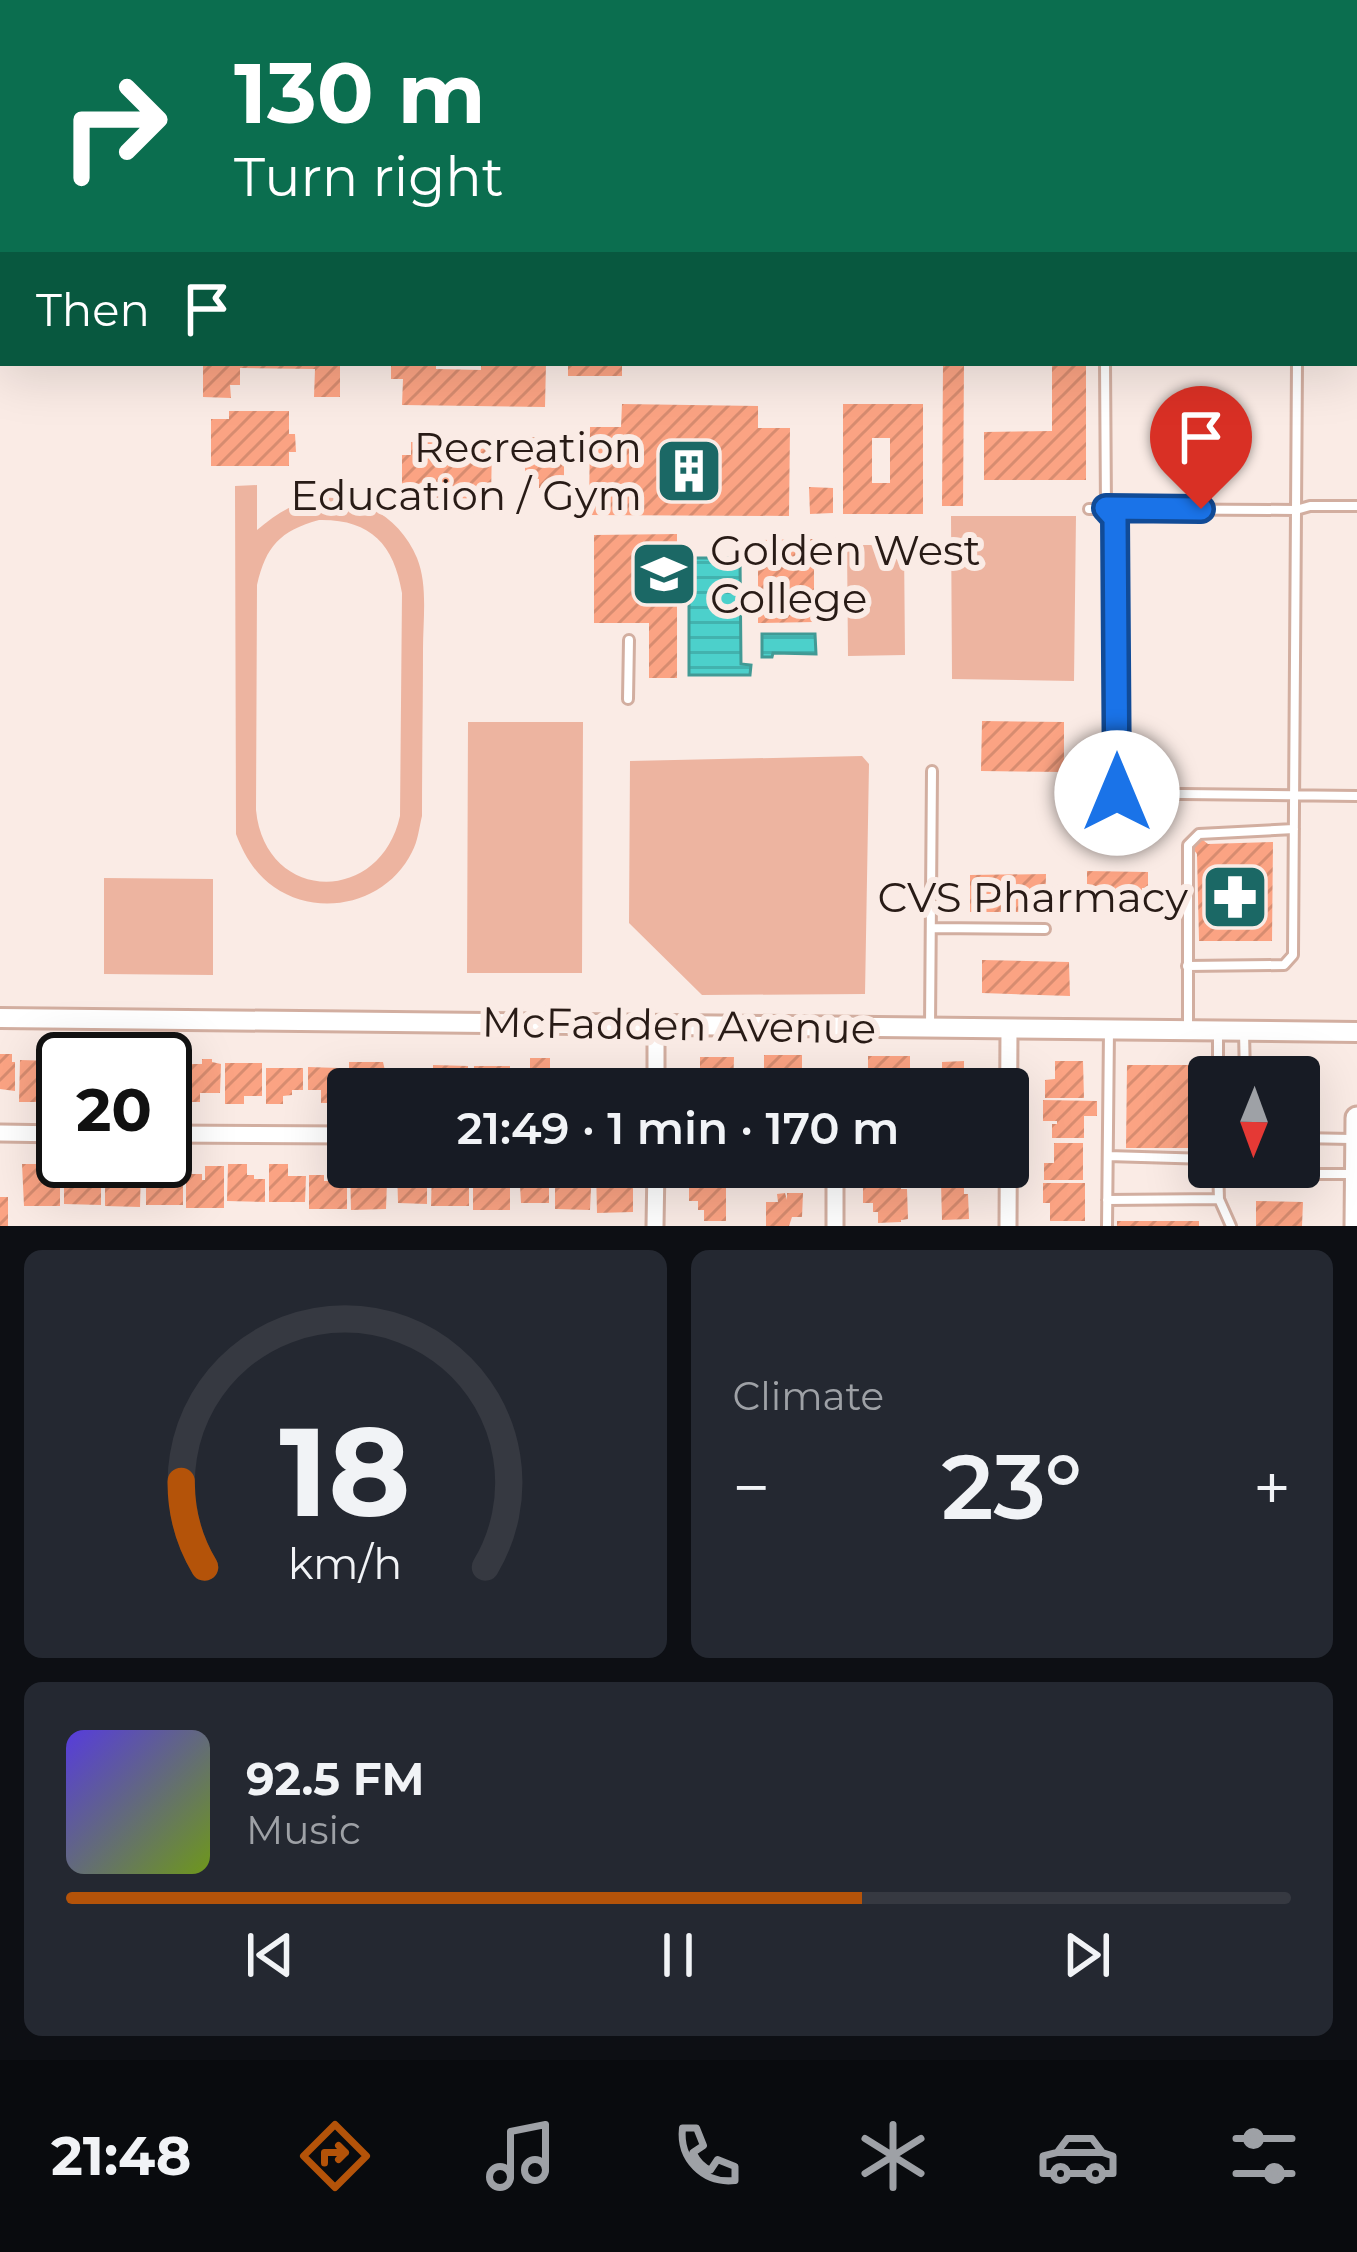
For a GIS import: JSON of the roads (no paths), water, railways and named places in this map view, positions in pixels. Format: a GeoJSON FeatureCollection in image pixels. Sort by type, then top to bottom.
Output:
{"type":"FeatureCollection","features":[{"type":"Feature","properties":{"kind":"main road"},"geometry":{"type":"LineString","coordinates":[[1356,1226],[1357,1118]]}},
{"type":"Feature","properties":{"kind":"street","name":"McFadden Avenue"},"geometry":{"type":"LineString","coordinates":[[0,1018],[1357,1032]]}},
{"type":"Feature","properties":{"kind":"street"},"geometry":{"type":"LineString","coordinates":[[656,1024],[656,1068]]}},
{"type":"Feature","properties":{"kind":"street"},"geometry":{"type":"LineString","coordinates":[[1009,1028],[1009,1226]]}},
{"type":"Feature","properties":{"kind":"street"},"geometry":{"type":"LineString","coordinates":[[0,1133],[36,1134]]}},
{"type":"Feature","properties":{"kind":"street"},"geometry":{"type":"LineString","coordinates":[[192,1134],[327,1135]]}},
{"type":"Feature","properties":{"kind":"street"},"geometry":{"type":"LineString","coordinates":[[655,1226],[656,1188]]}},
{"type":"Feature","properties":{"kind":"street"},"geometry":{"type":"LineString","coordinates":[[835,1188],[835,1226]]}},
{"type":"Feature","properties":{"kind":"lane"},"geometry":{"type":"LineString","coordinates":[[1105,366],[1106,508],[1115,518],[1117,793]]}},
{"type":"Feature","properties":{"kind":"lane"},"geometry":{"type":"LineString","coordinates":[[1187,966],[1284,965],[1293,955],[1297,366]]}},
{"type":"Feature","properties":{"kind":"lane"},"geometry":{"type":"LineString","coordinates":[[1089,509],[1357,506]]}},
{"type":"Feature","properties":{"kind":"lane"},"geometry":{"type":"LineString","coordinates":[[628,699],[629,640]]}},
{"type":"Feature","properties":{"kind":"lane"},"geometry":{"type":"LineString","coordinates":[[930,1027],[932,771]]}},
{"type":"Feature","properties":{"kind":"lane"},"geometry":{"type":"LineString","coordinates":[[1094,793],[1357,796]]}},
{"type":"Feature","properties":{"kind":"lane"},"geometry":{"type":"LineString","coordinates":[[1188,1030],[1187,845],[1199,834],[1294,829]]}},
{"type":"Feature","properties":{"kind":"lane"},"geometry":{"type":"LineString","coordinates":[[932,928],[1045,929]]}},
{"type":"Feature","properties":{"kind":"lane"},"geometry":{"type":"LineString","coordinates":[[1107,1226],[1109,1029]]}},
{"type":"Feature","properties":{"kind":"lane"},"geometry":{"type":"LineString","coordinates":[[1218,1030],[1218,1056]]}},
{"type":"Feature","properties":{"kind":"lane"},"geometry":{"type":"LineString","coordinates":[[1244,1030],[1245,1056]]}},
{"type":"Feature","properties":{"kind":"lane"},"geometry":{"type":"LineString","coordinates":[[1320,1140],[1357,1144]]}},
{"type":"Feature","properties":{"kind":"lane"},"geometry":{"type":"LineString","coordinates":[[1108,1156],[1188,1158]]}},
{"type":"Feature","properties":{"kind":"lane"},"geometry":{"type":"LineString","coordinates":[[1320,1173],[1356,1174]]}},
{"type":"Feature","properties":{"kind":"lane"},"geometry":{"type":"LineString","coordinates":[[1219,1188],[1231,1226]]}},
{"type":"Feature","properties":{"kind":"lane"},"geometry":{"type":"LineString","coordinates":[[1107,1200],[1219,1199]]}},
{"type":"Feature","properties":{"kind":"water"},"geometry":{"type":"Polygon","coordinates":[[[689,558],[740,558],[741,664],[751,665],[750,675],[689,675],[689,558]]]}},
{"type":"Feature","properties":{"kind":"water"},"geometry":{"type":"Polygon","coordinates":[[[762,634],[815,634],[816,654],[762,657],[762,634]]]}},
{"type":"Feature","properties":{"kind":"place","name":"Recreation Education / Gym"},"geometry":{"type":"Point","coordinates":[689,471]}},
{"type":"Feature","properties":{"kind":"place","name":"Golden West College"},"geometry":{"type":"Point","coordinates":[664,574]}},
{"type":"Feature","properties":{"kind":"place","name":"CVS Pharmacy"},"geometry":{"type":"Point","coordinates":[1235,897]}}]}
